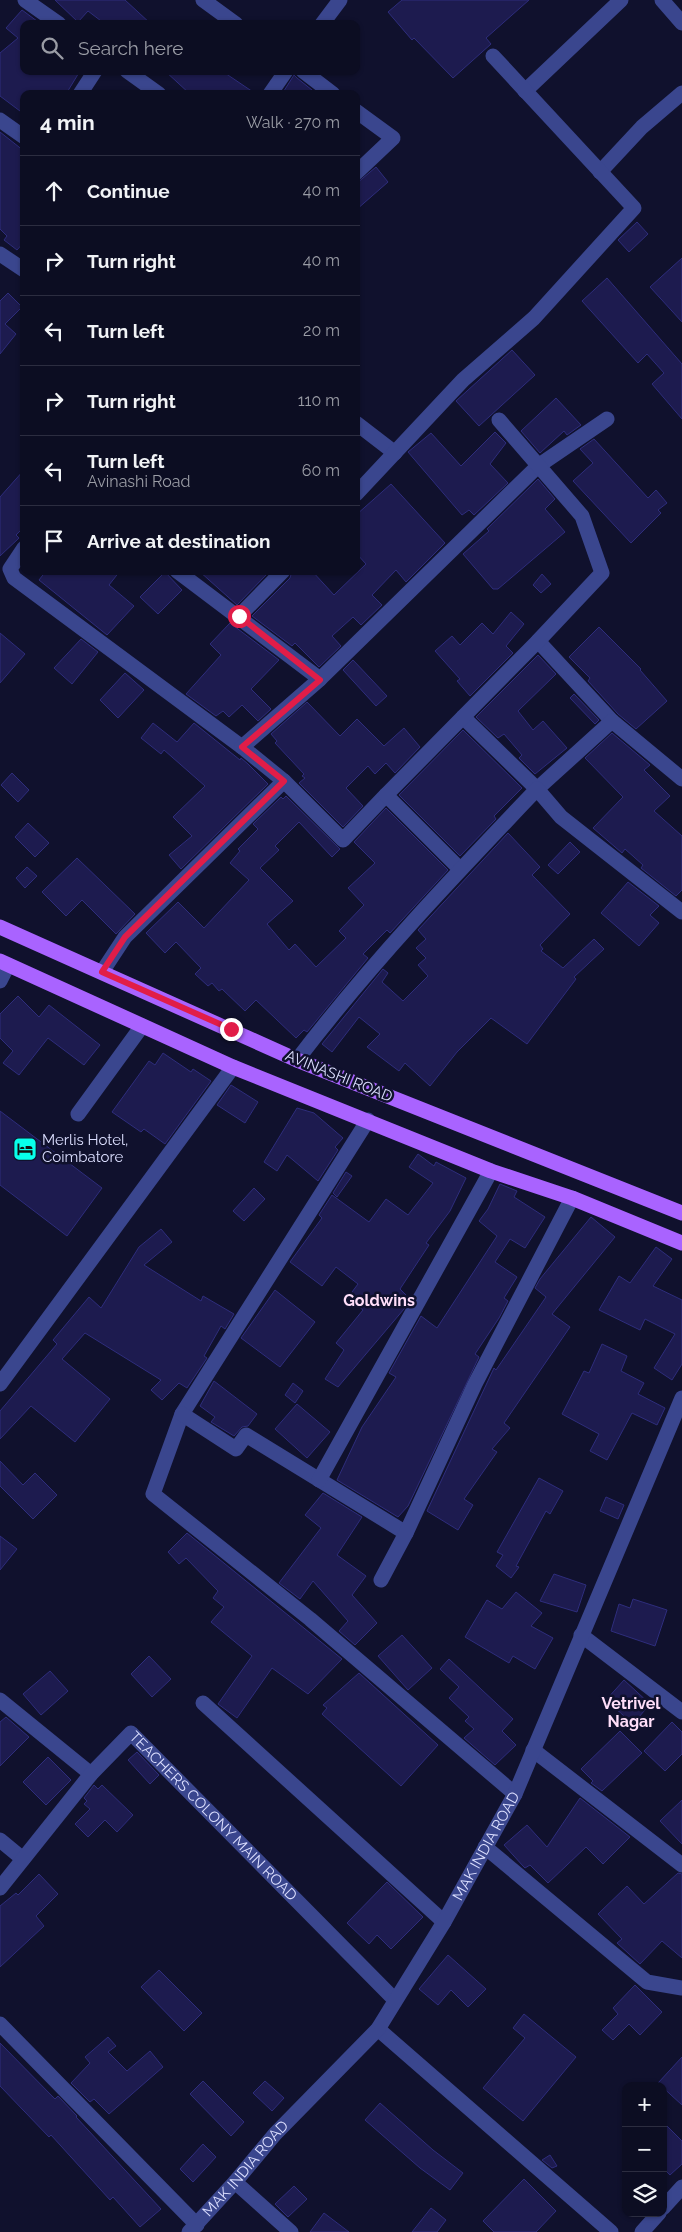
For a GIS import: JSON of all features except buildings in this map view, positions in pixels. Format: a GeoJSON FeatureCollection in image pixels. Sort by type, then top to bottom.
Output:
{"type":"FeatureCollection","features":[{"type":"Feature","properties":{"kind":"main road","name":"AVINASHI ROAD"},"geometry":{"type":"LineString","coordinates":[[0,927],[297,1060],[682,1213]]}},
{"type":"Feature","properties":{"kind":"main road","name":"AVINASHI ROAD"},"geometry":{"type":"LineString","coordinates":[[4,963],[233,1067],[491,1171],[572,1198],[682,1243]]}},
{"type":"Feature","properties":{"kind":"street"},"geometry":{"type":"LineString","coordinates":[[25,0],[53,20]]}},
{"type":"Feature","properties":{"kind":"street"},"geometry":{"type":"LineString","coordinates":[[203,0],[230,20]]}},
{"type":"Feature","properties":{"kind":"street"},"geometry":{"type":"LineString","coordinates":[[325,20],[340,0]]}},
{"type":"Feature","properties":{"kind":"street"},"geometry":{"type":"LineString","coordinates":[[525,91],[621,0]]}},
{"type":"Feature","properties":{"kind":"street"},"geometry":{"type":"LineString","coordinates":[[662,0],[682,24]]}},
{"type":"Feature","properties":{"kind":"street"},"geometry":{"type":"LineString","coordinates":[[360,490],[464,380],[534,318],[634,208],[493,56]]}},
{"type":"Feature","properties":{"kind":"street"},"geometry":{"type":"LineString","coordinates":[[83,90],[92,75]]}},
{"type":"Feature","properties":{"kind":"street"},"geometry":{"type":"LineString","coordinates":[[133,75],[153,90]]}},
{"type":"Feature","properties":{"kind":"street"},"geometry":{"type":"LineString","coordinates":[[273,90],[283,75]]}},
{"type":"Feature","properties":{"kind":"street"},"geometry":{"type":"LineString","coordinates":[[307,75],[328,90]]}},
{"type":"Feature","properties":{"kind":"street"},"geometry":{"type":"LineString","coordinates":[[600,172],[642,127],[682,93]]}},
{"type":"Feature","properties":{"kind":"street"},"geometry":{"type":"LineString","coordinates":[[360,114],[393,138],[360,169]]}},
{"type":"Feature","properties":{"kind":"street"},"geometry":{"type":"LineString","coordinates":[[0,120],[20,134]]}},
{"type":"Feature","properties":{"kind":"street"},"geometry":{"type":"LineString","coordinates":[[0,254],[20,267]]}},
{"type":"Feature","properties":{"kind":"street"},"geometry":{"type":"LineString","coordinates":[[242,747],[320,680],[538,466],[607,419]]}},
{"type":"Feature","properties":{"kind":"street"},"geometry":{"type":"LineString","coordinates":[[20,554],[10,568],[14,578],[242,747],[284,781],[343,840],[602,573],[582,516],[499,420]]}},
{"type":"Feature","properties":{"kind":"street"},"geometry":{"type":"LineString","coordinates":[[360,426],[395,453]]}},
{"type":"Feature","properties":{"kind":"street"},"geometry":{"type":"LineString","coordinates":[[183,575],[239,616],[320,680]]}},
{"type":"Feature","properties":{"kind":"street"},"geometry":{"type":"LineString","coordinates":[[239,616],[279,575]]}},
{"type":"Feature","properties":{"kind":"street"},"geometry":{"type":"LineString","coordinates":[[538,641],[612,722],[682,780]]}},
{"type":"Feature","properties":{"kind":"street"},"geometry":{"type":"LineString","coordinates":[[463,717],[537,789],[561,817],[682,912]]}},
{"type":"Feature","properties":{"kind":"street"},"geometry":{"type":"LineString","coordinates":[[297,1060],[341,1003],[460,869],[537,789],[612,722]]}},
{"type":"Feature","properties":{"kind":"street"},"geometry":{"type":"LineString","coordinates":[[102,972],[125,937],[284,781]]}},
{"type":"Feature","properties":{"kind":"street"},"geometry":{"type":"LineString","coordinates":[[386,795],[460,869]]}},
{"type":"Feature","properties":{"kind":"street"},"geometry":{"type":"LineString","coordinates":[[0,981],[4,963]]}},
{"type":"Feature","properties":{"kind":"street"},"geometry":{"type":"LineString","coordinates":[[78,1114],[142,1026]]}},
{"type":"Feature","properties":{"kind":"street"},"geometry":{"type":"LineString","coordinates":[[0,1384],[233,1067]]}},
{"type":"Feature","properties":{"kind":"street"},"geometry":{"type":"LineString","coordinates":[[368,1120],[182,1414],[154,1494],[310,1619],[515,1794]]}},
{"type":"Feature","properties":{"kind":"street"},"geometry":{"type":"LineString","coordinates":[[319,1480],[491,1171]]}},
{"type":"Feature","properties":{"kind":"street"},"geometry":{"type":"LineString","coordinates":[[381,1580],[406,1533],[476,1384],[572,1198]]}},
{"type":"Feature","properties":{"kind":"street","name":"MAK INDIA ROAD"},"geometry":{"type":"LineString","coordinates":[[193,2230],[275,2134],[378,2029],[444,1922],[515,1794],[682,1398]]}},
{"type":"Feature","properties":{"kind":"street"},"geometry":{"type":"LineString","coordinates":[[182,1414],[236,1449],[246,1435],[406,1533]]}},
{"type":"Feature","properties":{"kind":"street"},"geometry":{"type":"LineString","coordinates":[[581,1635],[682,1712]]}},
{"type":"Feature","properties":{"kind":"street"},"geometry":{"type":"LineString","coordinates":[[0,1700],[91,1774]]}},
{"type":"Feature","properties":{"kind":"street"},"geometry":{"type":"LineString","coordinates":[[203,1703],[444,1922]]}},
{"type":"Feature","properties":{"kind":"street","name":"TEACHERS COLONY MAIN ROAD"},"geometry":{"type":"LineString","coordinates":[[0,1888],[91,1774],[131,1733],[395,2000]]}},
{"type":"Feature","properties":{"kind":"street"},"geometry":{"type":"LineString","coordinates":[[534,1750],[682,1865]]}},
{"type":"Feature","properties":{"kind":"street"},"geometry":{"type":"LineString","coordinates":[[0,1840],[23,1859]]}},
{"type":"Feature","properties":{"kind":"street"},"geometry":{"type":"LineString","coordinates":[[485,1848],[647,1982],[682,1988]]}},
{"type":"Feature","properties":{"kind":"street"},"geometry":{"type":"LineString","coordinates":[[0,2024],[193,2230]]}},
{"type":"Feature","properties":{"kind":"street"},"geometry":{"type":"LineString","coordinates":[[378,2029],[611,2232]]}},
{"type":"Feature","properties":{"kind":"street"},"geometry":{"type":"LineString","coordinates":[[235,2182],[291,2232]]}},
{"type":"Feature","properties":{"kind":"street"},"geometry":{"type":"LineString","coordinates":[[667,2204],[682,2187]]}},
{"type":"Feature","properties":{"kind":"street"},"geometry":{"type":"LineString","coordinates":[[642,2232],[655,2217]]}},
{"type":"Feature","properties":{"kind":"place","name":"Merlis Hotel, Coimbatore"},"geometry":{"type":"Point","coordinates":[25,1149]}},
{"type":"Feature","properties":{"kind":"district","name":"Goldwins"},"geometry":{"type":"Point","coordinates":[379,1300]}},
{"type":"Feature","properties":{"kind":"district","name":"Vetrivel Nagar"},"geometry":{"type":"Point","coordinates":[631,1712]}},
{"type":"Feature","properties":{"kind":"route"},"geometry":{"type":"LineString","coordinates":[[231,1029],[102,972],[125,937],[284,781],[242,747],[320,680],[239,616]]}}]}
